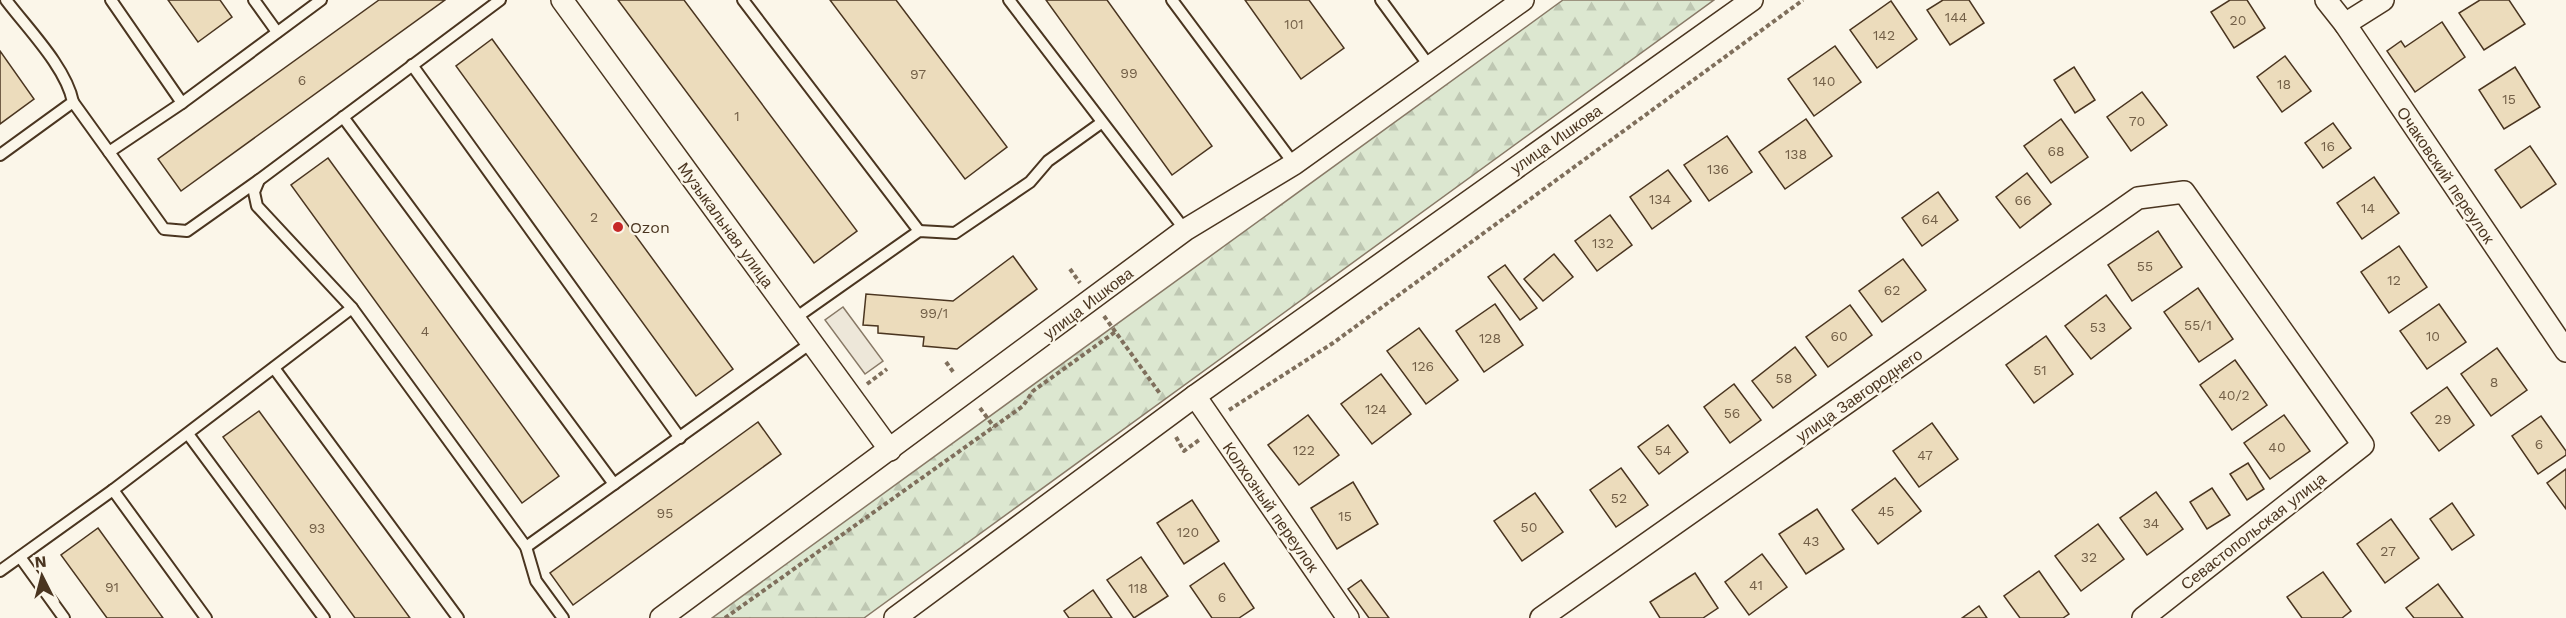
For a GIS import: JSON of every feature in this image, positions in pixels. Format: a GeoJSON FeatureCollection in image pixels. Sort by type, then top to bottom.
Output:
{"type":"FeatureCollection","features":[{"type":"Feature","properties":{"kind":"street","name":"Музыкальная улица"},"geometry":{"type":"LineString","coordinates":[[561,0],[890,450]]}},
{"type":"Feature","properties":{"kind":"street","name":"улица Ишкова"},"geometry":{"type":"LineString","coordinates":[[661,618],[1185,230],[1294,164],[1523,0]]}},
{"type":"Feature","properties":{"kind":"street","name":"улица Ишкова"},"geometry":{"type":"LineString","coordinates":[[895,618],[1195,396],[1752,0]]}},
{"type":"Feature","properties":{"kind":"street","name":"Очаковский переулок"},"geometry":{"type":"LineString","coordinates":[[2326,0],[2345,24],[2566,351]]}},
{"type":"Feature","properties":{"kind":"street"},"geometry":{"type":"LineString","coordinates":[[2345,24],[2383,0]]}},
{"type":"Feature","properties":{"kind":"street","name":"улица Завгороднего"},"geometry":{"type":"LineString","coordinates":[[1541,618],[2138,198],[2184,192],[2363,445]]}},
{"type":"Feature","properties":{"kind":"street","name":"Колхозный переулок"},"geometry":{"type":"LineString","coordinates":[[1195,396],[1348,618]]}},
{"type":"Feature","properties":{"kind":"street","name":"Севастопольская улица"},"geometry":{"type":"LineString","coordinates":[[2143,618],[2363,445]]}},
{"type":"Feature","properties":{"kind":"lane"},"geometry":{"type":"LineString","coordinates":[[6,0],[59,69],[70,88],[73,102],[164,229],[187,231],[500,0]]}},
{"type":"Feature","properties":{"kind":"lane"},"geometry":{"type":"LineString","coordinates":[[111,0],[182,103]]}},
{"type":"Feature","properties":{"kind":"lane"},"geometry":{"type":"LineString","coordinates":[[254,0],[277,32]]}},
{"type":"Feature","properties":{"kind":"lane"},"geometry":{"type":"LineString","coordinates":[[109,152],[182,103],[321,0]]}},
{"type":"Feature","properties":{"kind":"lane"},"geometry":{"type":"LineString","coordinates":[[743,0],[919,231]]}},
{"type":"Feature","properties":{"kind":"lane"},"geometry":{"type":"LineString","coordinates":[[1009,0],[1185,230]]}},
{"type":"Feature","properties":{"kind":"lane"},"geometry":{"type":"LineString","coordinates":[[1172,0],[1294,164]]}},
{"type":"Feature","properties":{"kind":"lane"},"geometry":{"type":"LineString","coordinates":[[1381,0],[1430,67]]}},
{"type":"Feature","properties":{"kind":"lane"},"geometry":{"type":"LineString","coordinates":[[412,65],[680,438]]}},
{"type":"Feature","properties":{"kind":"lane"},"geometry":{"type":"LineString","coordinates":[[0,155],[73,102]]}},
{"type":"Feature","properties":{"kind":"lane"},"geometry":{"type":"LineString","coordinates":[[343,117],[614,484]]}},
{"type":"Feature","properties":{"kind":"lane"},"geometry":{"type":"LineString","coordinates":[[794,319],[919,231],[956,233],[1030,182],[1048,161],[1101,123]]}},
{"type":"Feature","properties":{"kind":"lane"},"geometry":{"type":"LineString","coordinates":[[259,180],[254,192],[257,206],[352,308],[526,547],[536,581],[563,618]]}},
{"type":"Feature","properties":{"kind":"lane"},"geometry":{"type":"LineString","coordinates":[[0,571],[188,434],[352,308]]}},
{"type":"Feature","properties":{"kind":"lane"},"geometry":{"type":"LineString","coordinates":[[526,547],[812,343]]}},
{"type":"Feature","properties":{"kind":"lane"},"geometry":{"type":"LineString","coordinates":[[274,368],[458,618]]}},
{"type":"Feature","properties":{"kind":"lane"},"geometry":{"type":"LineString","coordinates":[[188,434],[324,618]]}},
{"type":"Feature","properties":{"kind":"lane"},"geometry":{"type":"LineString","coordinates":[[113,490],[206,618]]}},
{"type":"Feature","properties":{"kind":"lane"},"geometry":{"type":"LineString","coordinates":[[20,556],[64,618]]}},
{"type":"Feature","properties":{"kind":"path"},"geometry":{"type":"LineString","coordinates":[[1172,431],[1184,451],[1204,437],[1221,415],[1353,329],[1803,0]]}},
{"type":"Feature","properties":{"kind":"path"},"geometry":{"type":"LineString","coordinates":[[725,618],[1023,406],[1033,391],[1115,332],[1168,405]]}},
{"type":"Feature","properties":{"kind":"green space"},"geometry":{"type":"Polygon","coordinates":[[[1563,0],[1714,0],[864,618],[712,618],[1563,0]]]}},
{"type":"Feature","properties":{"kind":"shaded area"},"geometry":{"type":"Polygon","coordinates":[[[843,307],[883,361],[865,374],[825,320],[843,307]]]}},
{"type":"Feature","properties":{"kind":"building"},"geometry":{"type":"Polygon","coordinates":[[[168,0],[220,0],[232,17],[198,42],[168,0]]]}},
{"type":"Feature","properties":{"kind":"building"},"geometry":{"type":"Polygon","coordinates":[[[379,0],[445,0],[181,191],[158,159],[379,0]]]}},
{"type":"Feature","properties":{"kind":"building"},"geometry":{"type":"Polygon","coordinates":[[[618,0],[684,0],[857,231],[814,263],[618,0]]]}},
{"type":"Feature","properties":{"kind":"building"},"geometry":{"type":"Polygon","coordinates":[[[830,0],[896,0],[1007,147],[965,179],[830,0]]]}},
{"type":"Feature","properties":{"kind":"building"},"geometry":{"type":"Polygon","coordinates":[[[1046,0],[1107,0],[1212,146],[1172,175],[1046,0]]]}},
{"type":"Feature","properties":{"kind":"building"},"geometry":{"type":"Polygon","coordinates":[[[1245,0],[1309,0],[1344,48],[1301,79],[1245,0]]]}},
{"type":"Feature","properties":{"kind":"building"},"geometry":{"type":"Polygon","coordinates":[[[1943,0],[1969,0],[1984,23],[1950,45],[1927,10],[1943,0]]]}},
{"type":"Feature","properties":{"kind":"building"},"geometry":{"type":"Polygon","coordinates":[[[2230,0],[2247,0],[2265,28],[2234,48],[2211,12],[2230,0]]]}},
{"type":"Feature","properties":{"kind":"building"},"geometry":{"type":"Polygon","coordinates":[[[2480,0],[2509,0],[2525,24],[2484,50],[2459,13],[2480,0]]]}},
{"type":"Feature","properties":{"kind":"building"},"geometry":{"type":"Polygon","coordinates":[[[1891,1],[1917,39],[1877,68],[1850,30],[1891,1]]]}},
{"type":"Feature","properties":{"kind":"building"},"geometry":{"type":"Polygon","coordinates":[[[2442,22],[2465,57],[2415,92],[2387,51],[2401,41],[2405,47],[2442,22]]]}},
{"type":"Feature","properties":{"kind":"building"},"geometry":{"type":"Polygon","coordinates":[[[492,39],[733,369],[696,396],[456,66],[492,39]]]}},
{"type":"Feature","properties":{"kind":"building"},"geometry":{"type":"Polygon","coordinates":[[[1835,46],[1861,82],[1814,116],[1788,79],[1835,46]]]}},
{"type":"Feature","properties":{"kind":"building"},"geometry":{"type":"Polygon","coordinates":[[[0,51],[34,99],[0,124],[0,51]]]}},
{"type":"Feature","properties":{"kind":"building"},"geometry":{"type":"Polygon","coordinates":[[[2285,56],[2311,91],[2282,112],[2257,77],[2285,56]]]}},
{"type":"Feature","properties":{"kind":"building"},"geometry":{"type":"Polygon","coordinates":[[[2074,67],[2095,100],[2075,113],[2054,80],[2074,67]]]}},
{"type":"Feature","properties":{"kind":"building"},"geometry":{"type":"Polygon","coordinates":[[[2515,67],[2540,107],[2504,129],[2479,90],[2515,67]]]}},
{"type":"Feature","properties":{"kind":"building"},"geometry":{"type":"Polygon","coordinates":[[[2142,92],[2167,125],[2131,151],[2107,117],[2142,92]]]}},
{"type":"Feature","properties":{"kind":"building"},"geometry":{"type":"Polygon","coordinates":[[[1806,119],[1832,156],[1785,189],[1759,152],[1806,119]]]}},
{"type":"Feature","properties":{"kind":"building"},"geometry":{"type":"Polygon","coordinates":[[[2061,119],[2088,157],[2051,183],[2024,146],[2061,119]]]}},
{"type":"Feature","properties":{"kind":"building"},"geometry":{"type":"Polygon","coordinates":[[[2333,123],[2351,148],[2323,168],[2305,143],[2333,123]]]}},
{"type":"Feature","properties":{"kind":"building"},"geometry":{"type":"Polygon","coordinates":[[[1727,136],[1752,172],[1709,201],[1684,165],[1727,136]]]}},
{"type":"Feature","properties":{"kind":"building"},"geometry":{"type":"Polygon","coordinates":[[[2530,146],[2556,184],[2521,208],[2495,170],[2530,146]]]}},
{"type":"Feature","properties":{"kind":"building"},"geometry":{"type":"Polygon","coordinates":[[[328,158],[559,476],[522,503],[291,185],[328,158]]]}},
{"type":"Feature","properties":{"kind":"building"},"geometry":{"type":"Polygon","coordinates":[[[1668,170],[1691,201],[1652,229],[1630,197],[1668,170]]]}},
{"type":"Feature","properties":{"kind":"building"},"geometry":{"type":"Polygon","coordinates":[[[2027,173],[2051,204],[2020,228],[1996,197],[2027,173]]]}},
{"type":"Feature","properties":{"kind":"building"},"geometry":{"type":"Polygon","coordinates":[[[2374,177],[2399,213],[2362,239],[2337,203],[2374,177]]]}},
{"type":"Feature","properties":{"kind":"building"},"geometry":{"type":"Polygon","coordinates":[[[1938,192],[1958,220],[1922,246],[1902,218],[1938,192]]]}},
{"type":"Feature","properties":{"kind":"building"},"geometry":{"type":"Polygon","coordinates":[[[1610,215],[1632,245],[1597,271],[1575,241],[1610,215]]]}},
{"type":"Feature","properties":{"kind":"building"},"geometry":{"type":"Polygon","coordinates":[[[2158,231],[2182,267],[2132,301],[2108,265],[2158,231]]]}},
{"type":"Feature","properties":{"kind":"building"},"geometry":{"type":"Polygon","coordinates":[[[2399,246],[2427,287],[2389,313],[2361,272],[2399,246]]]}},
{"type":"Feature","properties":{"kind":"building"},"geometry":{"type":"Polygon","coordinates":[[[1554,254],[1573,277],[1543,301],[1524,279],[1554,254]]]}},
{"type":"Feature","properties":{"kind":"building"},"geometry":{"type":"Polygon","coordinates":[[[1013,256],[1037,289],[957,349],[923,346],[924,337],[878,333],[878,326],[863,325],[866,294],[953,301],[1013,256]]]}},
{"type":"Feature","properties":{"kind":"building"},"geometry":{"type":"Polygon","coordinates":[[[1903,259],[1926,290],[1882,322],[1859,291],[1903,259]]]}},
{"type":"Feature","properties":{"kind":"building"},"geometry":{"type":"Polygon","coordinates":[[[1505,265],[1537,308],[1520,320],[1488,277],[1505,265]]]}},
{"type":"Feature","properties":{"kind":"building"},"geometry":{"type":"Polygon","coordinates":[[[2198,288],[2233,339],[2199,362],[2164,312],[2198,288]]]}},
{"type":"Feature","properties":{"kind":"building"},"geometry":{"type":"Polygon","coordinates":[[[2106,295],[2131,328],[2091,359],[2065,326],[2106,295]]]}},
{"type":"Feature","properties":{"kind":"building"},"geometry":{"type":"Polygon","coordinates":[[[1495,304],[1523,345],[1484,372],[1456,331],[1495,304]]]}},
{"type":"Feature","properties":{"kind":"building"},"geometry":{"type":"Polygon","coordinates":[[[2439,304],[2466,342],[2427,369],[2400,331],[2439,304]]]}},
{"type":"Feature","properties":{"kind":"building"},"geometry":{"type":"Polygon","coordinates":[[[1850,305],[1872,335],[1828,367],[1806,337],[1850,305]]]}},
{"type":"Feature","properties":{"kind":"building"},"geometry":{"type":"Polygon","coordinates":[[[1419,328],[1458,380],[1426,404],[1387,351],[1419,328]]]}},
{"type":"Feature","properties":{"kind":"building"},"geometry":{"type":"Polygon","coordinates":[[[2046,336],[2073,374],[2034,403],[2006,365],[2046,336]]]}},
{"type":"Feature","properties":{"kind":"building"},"geometry":{"type":"Polygon","coordinates":[[[1795,347],[1816,375],[1773,408],[1752,381],[1795,347]]]}},
{"type":"Feature","properties":{"kind":"building"},"geometry":{"type":"Polygon","coordinates":[[[2497,348],[2527,390],[2491,416],[2461,374],[2497,348]]]}},
{"type":"Feature","properties":{"kind":"building"},"geometry":{"type":"Polygon","coordinates":[[[2235,360],[2267,405],[2232,430],[2200,385],[2235,360]]]}},
{"type":"Feature","properties":{"kind":"building"},"geometry":{"type":"Polygon","coordinates":[[[1381,374],[1411,414],[1372,444],[1341,404],[1381,374]]]}},
{"type":"Feature","properties":{"kind":"building"},"geometry":{"type":"Polygon","coordinates":[[[1734,384],[1761,420],[1730,443],[1704,407],[1734,384]]]}},
{"type":"Feature","properties":{"kind":"building"},"geometry":{"type":"Polygon","coordinates":[[[2447,387],[2474,425],[2439,451],[2411,413],[2447,387]]]}},
{"type":"Feature","properties":{"kind":"building"},"geometry":{"type":"Polygon","coordinates":[[[259,411],[410,618],[355,618],[223,437],[259,411]]]}},
{"type":"Feature","properties":{"kind":"building"},"geometry":{"type":"Polygon","coordinates":[[[1308,415],[1339,455],[1299,485],[1268,445],[1308,415]]]}},
{"type":"Feature","properties":{"kind":"building"},"geometry":{"type":"Polygon","coordinates":[[[2284,415],[2310,451],[2270,479],[2244,443],[2284,415]]]}},
{"type":"Feature","properties":{"kind":"building"},"geometry":{"type":"Polygon","coordinates":[[[2541,416],[2566,451],[2566,455],[2538,474],[2512,436],[2541,416]]]}},
{"type":"Feature","properties":{"kind":"building"},"geometry":{"type":"Polygon","coordinates":[[[758,422],[781,454],[573,605],[550,573],[758,422]]]}},
{"type":"Feature","properties":{"kind":"building"},"geometry":{"type":"Polygon","coordinates":[[[1932,423],[1958,459],[1919,487],[1893,451],[1932,423]]]}},
{"type":"Feature","properties":{"kind":"building"},"geometry":{"type":"Polygon","coordinates":[[[1668,425],[1688,452],[1659,474],[1638,447],[1668,425]]]}},
{"type":"Feature","properties":{"kind":"building"},"geometry":{"type":"Polygon","coordinates":[[[2248,463],[2264,489],[2247,500],[2230,474],[2248,463]]]}},
{"type":"Feature","properties":{"kind":"building"},"geometry":{"type":"Polygon","coordinates":[[[1621,468],[1648,505],[1616,527],[1590,490],[1621,468]]]}},
{"type":"Feature","properties":{"kind":"building"},"geometry":{"type":"Polygon","coordinates":[[[2566,469],[2566,509],[2547,483],[2566,469]]]}},
{"type":"Feature","properties":{"kind":"building"},"geometry":{"type":"Polygon","coordinates":[[[1895,478],[1921,511],[1878,544],[1852,510],[1895,478]]]}},
{"type":"Feature","properties":{"kind":"building"},"geometry":{"type":"Polygon","coordinates":[[[1353,482],[1378,524],[1337,549],[1311,508],[1353,482]]]}},
{"type":"Feature","properties":{"kind":"building"},"geometry":{"type":"Polygon","coordinates":[[[2212,488],[2230,515],[2207,529],[2190,502],[2212,488]]]}},
{"type":"Feature","properties":{"kind":"building"},"geometry":{"type":"Polygon","coordinates":[[[2156,492],[2183,529],[2147,555],[2120,518],[2156,492]]]}},
{"type":"Feature","properties":{"kind":"building"},"geometry":{"type":"Polygon","coordinates":[[[1535,493],[1563,532],[1522,561],[1494,521],[1535,493]]]}},
{"type":"Feature","properties":{"kind":"building"},"geometry":{"type":"Polygon","coordinates":[[[1192,500],[1219,541],[1184,564],[1157,523],[1192,500]]]}},
{"type":"Feature","properties":{"kind":"building"},"geometry":{"type":"Polygon","coordinates":[[[2452,503],[2474,535],[2452,550],[2430,519],[2452,503]]]}},
{"type":"Feature","properties":{"kind":"building"},"geometry":{"type":"Polygon","coordinates":[[[1817,509],[1844,549],[1806,574],[1779,534],[1817,509]]]}},
{"type":"Feature","properties":{"kind":"building"},"geometry":{"type":"Polygon","coordinates":[[[2391,519],[2419,558],[2385,583],[2357,544],[2391,519]]]}},
{"type":"Feature","properties":{"kind":"building"},"geometry":{"type":"Polygon","coordinates":[[[2098,524],[2124,559],[2081,591],[2055,556],[2098,524]]]}},
{"type":"Feature","properties":{"kind":"building"},"geometry":{"type":"Polygon","coordinates":[[[98,528],[163,618],[107,618],[61,555],[98,528]]]}},
{"type":"Feature","properties":{"kind":"building"},"geometry":{"type":"Polygon","coordinates":[[[1762,554],[1787,587],[1749,615],[1725,582],[1762,554]]]}},
{"type":"Feature","properties":{"kind":"building"},"geometry":{"type":"Polygon","coordinates":[[[1141,557],[1168,596],[1134,618],[1107,580],[1141,557]]]}},
{"type":"Feature","properties":{"kind":"building"},"geometry":{"type":"Polygon","coordinates":[[[1224,563],[1254,608],[1239,618],[1212,618],[1190,586],[1224,563]]]}},
{"type":"Feature","properties":{"kind":"building"},"geometry":{"type":"Polygon","coordinates":[[[2039,571],[2069,614],[2063,618],[2020,618],[2004,596],[2039,571]]]}},
{"type":"Feature","properties":{"kind":"building"},"geometry":{"type":"Polygon","coordinates":[[[2323,572],[2351,611],[2342,618],[2302,618],[2287,597],[2323,572]]]}},
{"type":"Feature","properties":{"kind":"building"},"geometry":{"type":"Polygon","coordinates":[[[1695,573],[1718,608],[1703,618],[1660,618],[1650,602],[1695,573]]]}},
{"type":"Feature","properties":{"kind":"building"},"geometry":{"type":"Polygon","coordinates":[[[1361,580],[1389,618],[1369,618],[1348,589],[1361,580]]]}},
{"type":"Feature","properties":{"kind":"building"},"geometry":{"type":"Polygon","coordinates":[[[2438,584],[2463,618],[2414,618],[2406,608],[2438,584]]]}},
{"type":"Feature","properties":{"kind":"building"},"geometry":{"type":"Polygon","coordinates":[[[1093,590],[1112,618],[1069,618],[1064,611],[1093,590]]]}},
{"type":"Feature","properties":{"kind":"building"},"geometry":{"type":"Polygon","coordinates":[[[1979,606],[1987,618],[1962,618],[1979,606]]]}},
{"type":"Feature","properties":{"kind":"place","name":"Ozon"},"geometry":{"type":"Point","coordinates":[618,227]}}]}
